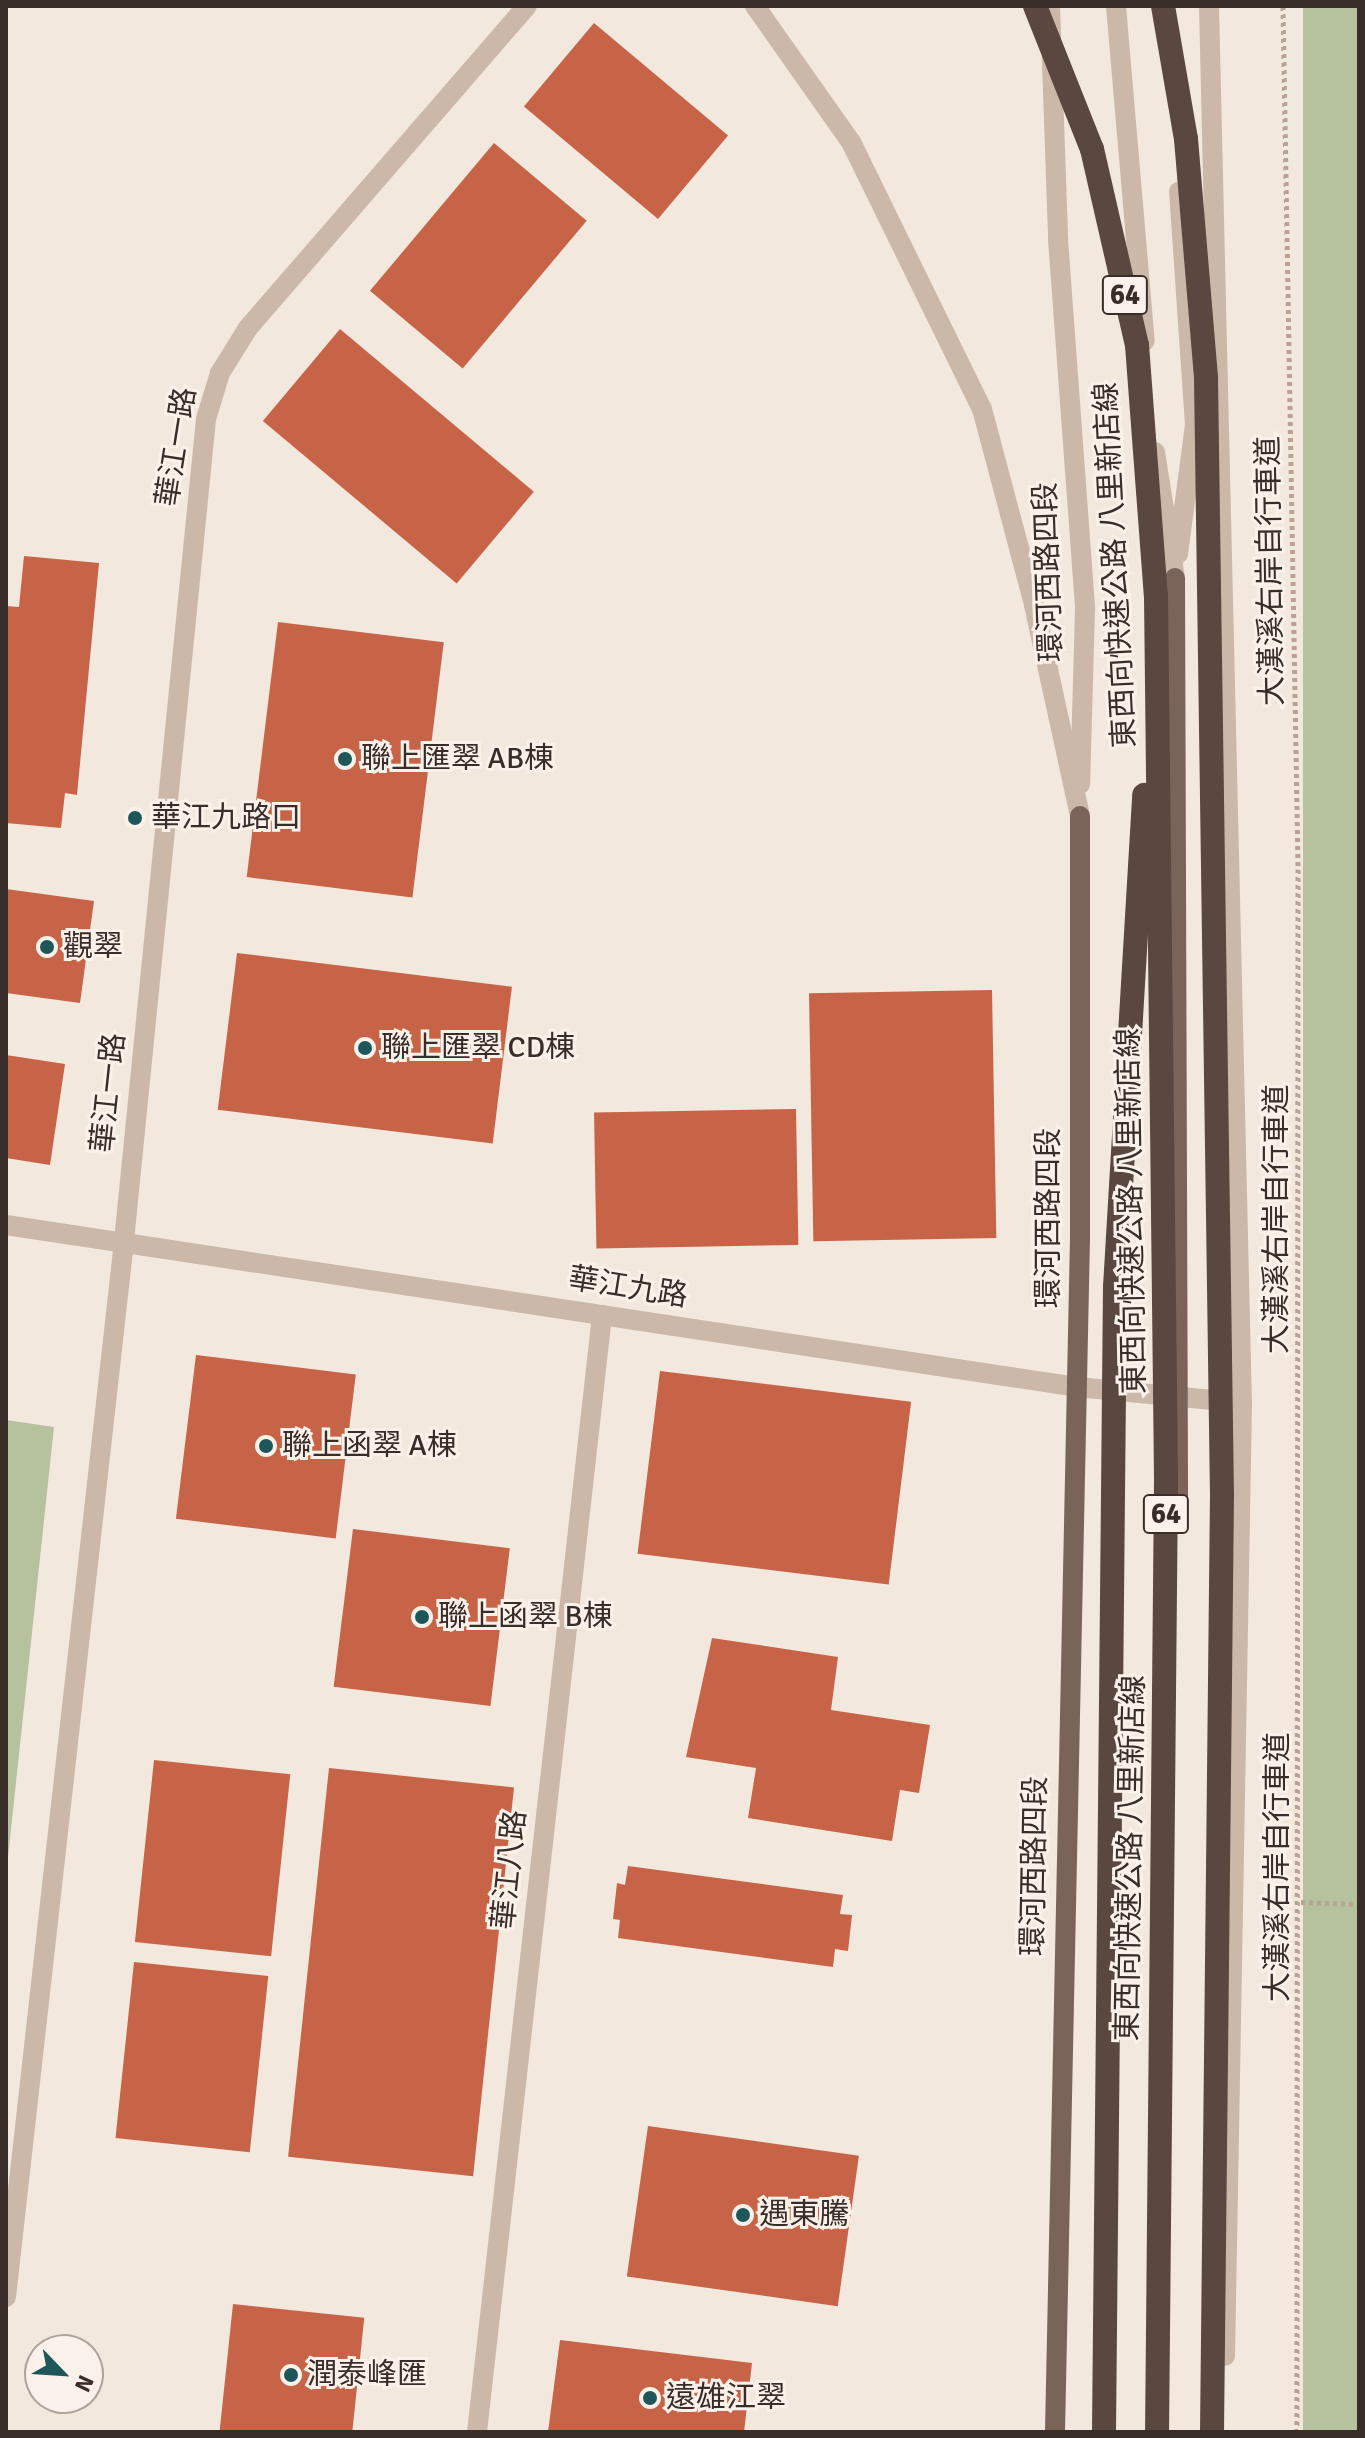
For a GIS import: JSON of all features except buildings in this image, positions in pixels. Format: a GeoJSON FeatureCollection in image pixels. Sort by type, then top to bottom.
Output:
{"type":"FeatureCollection","features":[{"type":"Feature","properties":{"kind":"highway","name":"東西向快速公路 八里新店線"},"geometry":{"type":"LineString","coordinates":[[1035,6],[1092,149],[1137,345],[1156,596],[1166,1436],[1157,2432]]}},
{"type":"Feature","properties":{"kind":"highway","name":"64"},"geometry":{"type":"LineString","coordinates":[[1165,6],[1186,139],[1206,378],[1222,1494],[1212,2432]]}},
{"type":"Feature","properties":{"kind":"highway"},"geometry":{"type":"LineString","coordinates":[[1104,2432],[1115,1287],[1156,596]]}},
{"type":"Feature","properties":{"kind":"main road"},"geometry":{"type":"LineString","coordinates":[[1166,2432],[1179,1396],[1175,578]]}},
{"type":"Feature","properties":{"kind":"main road","name":"環河西路四段"},"geometry":{"type":"LineString","coordinates":[[1055,2432],[1077,1387],[1080,816]]}},
{"type":"Feature","properties":{"kind":"street","name":"華江一路"},"geometry":{"type":"LineString","coordinates":[[6,2297],[124,1241],[206,419],[220,373],[248,328],[527,6]]}},
{"type":"Feature","properties":{"kind":"street"},"geometry":{"type":"LineString","coordinates":[[755,6],[851,142],[982,409],[1034,605],[1080,816]]}},
{"type":"Feature","properties":{"kind":"street","name":"環河西路四段"},"geometry":{"type":"LineString","coordinates":[[1050,6],[1058,239],[1085,609],[1080,816]]}},
{"type":"Feature","properties":{"kind":"street"},"geometry":{"type":"LineString","coordinates":[[1116,6],[1154,444],[1175,578]]}},
{"type":"Feature","properties":{"kind":"street"},"geometry":{"type":"LineString","coordinates":[[1165,6],[1195,425],[1175,578]]}},
{"type":"Feature","properties":{"kind":"street"},"geometry":{"type":"LineString","coordinates":[[1209,6],[1242,1403],[1223,2432]]}},
{"type":"Feature","properties":{"kind":"street","name":"華江九路"},"geometry":{"type":"LineString","coordinates":[[6,1225],[1077,1387],[1242,1403]]}},
{"type":"Feature","properties":{"kind":"street","name":"華江八路"},"geometry":{"type":"LineString","coordinates":[[477,2432],[602,1315]]}},
{"type":"Feature","properties":{"kind":"path","name":"大漢溪右岸自行車道"},"geometry":{"type":"LineString","coordinates":[[1283,6],[1298,869],[1301,1902],[1297,2432]]}},
{"type":"Feature","properties":{"kind":"path"},"geometry":{"type":"LineString","coordinates":[[1301,1902],[1359,1904]]}},
{"type":"Feature","properties":{"kind":"green space"},"geometry":{"type":"Polygon","coordinates":[[[1303,6],[1359,6],[1359,2432],[1303,2432],[1303,6]]]}},
{"type":"Feature","properties":{"kind":"green space"},"geometry":{"type":"Polygon","coordinates":[[[6,1420],[54,1427],[6,1876],[6,1420]]]}},
{"type":"Feature","properties":{"kind":"place","name":"聯上匯翠 AB棟"},"geometry":{"type":"Point","coordinates":[345,759]}},
{"type":"Feature","properties":{"kind":"place","name":"華江九路口"},"geometry":{"type":"Point","coordinates":[135,818]}},
{"type":"Feature","properties":{"kind":"place","name":"觀翠"},"geometry":{"type":"Point","coordinates":[47,947]}},
{"type":"Feature","properties":{"kind":"place","name":"聯上匯翠 CD棟"},"geometry":{"type":"Point","coordinates":[365,1048]}},
{"type":"Feature","properties":{"kind":"place","name":"聯上函翠 A棟"},"geometry":{"type":"Point","coordinates":[266,1446]}},
{"type":"Feature","properties":{"kind":"place","name":"聯上函翠 B棟"},"geometry":{"type":"Point","coordinates":[422,1617]}},
{"type":"Feature","properties":{"kind":"place","name":"遇東騰"},"geometry":{"type":"Point","coordinates":[743,2215]}},
{"type":"Feature","properties":{"kind":"place","name":"潤泰峰匯"},"geometry":{"type":"Point","coordinates":[291,2375]}},
{"type":"Feature","properties":{"kind":"place","name":"遠雄江翠"},"geometry":{"type":"Point","coordinates":[650,2398]}}]}
